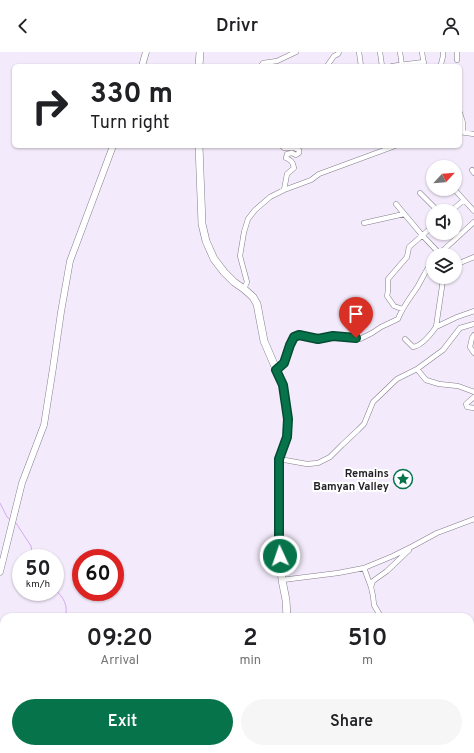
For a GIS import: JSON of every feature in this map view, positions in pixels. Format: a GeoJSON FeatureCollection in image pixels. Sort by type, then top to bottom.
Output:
{"type":"FeatureCollection","features":[{"type":"Feature","properties":{"kind":"main road"},"geometry":{"type":"LineString","coordinates":[[143,64],[146,52]]}},
{"type":"Feature","properties":{"kind":"main road"},"geometry":{"type":"LineString","coordinates":[[199,64],[200,52]]}},
{"type":"Feature","properties":{"kind":"main road"},"geometry":{"type":"LineString","coordinates":[[0,572],[22,483],[44,425],[70,261],[112,148]]}},
{"type":"Feature","properties":{"kind":"main road"},"geometry":{"type":"LineString","coordinates":[[199,148],[202,224],[206,241],[214,259],[224,272],[253,297],[257,304],[264,341],[283,385],[288,419],[287,437],[279,459],[279,544],[282,580],[286,600],[286,613]]}},
{"type":"Feature","properties":{"kind":"street"},"geometry":{"type":"LineString","coordinates":[[262,64],[277,61],[296,52]]}},
{"type":"Feature","properties":{"kind":"street"},"geometry":{"type":"LineString","coordinates":[[328,64],[334,56],[338,54],[338,52]]}},
{"type":"Feature","properties":{"kind":"street"},"geometry":{"type":"LineString","coordinates":[[359,52],[361,64]]}},
{"type":"Feature","properties":{"kind":"street"},"geometry":{"type":"LineString","coordinates":[[380,52],[382,64]]}},
{"type":"Feature","properties":{"kind":"street"},"geometry":{"type":"LineString","coordinates":[[400,52],[402,64]]}},
{"type":"Feature","properties":{"kind":"street"},"geometry":{"type":"LineString","coordinates":[[422,52],[424,64]]}},
{"type":"Feature","properties":{"kind":"street"},"geometry":{"type":"LineString","coordinates":[[441,64],[444,56],[443,52]]}},
{"type":"Feature","properties":{"kind":"street"},"geometry":{"type":"LineString","coordinates":[[456,52],[458,60]]}},
{"type":"Feature","properties":{"kind":"street"},"geometry":{"type":"LineString","coordinates":[[462,132],[474,134]]}},
{"type":"Feature","properties":{"kind":"street"},"geometry":{"type":"LineString","coordinates":[[284,190],[287,174],[294,168],[290,160],[286,158],[287,154],[296,155],[299,153],[298,150],[294,148]]}},
{"type":"Feature","properties":{"kind":"street"},"geometry":{"type":"LineString","coordinates":[[244,289],[247,282],[240,256],[248,219],[255,210],[270,197],[284,190],[311,180],[319,174],[390,148]]}},
{"type":"Feature","properties":{"kind":"street"},"geometry":{"type":"LineString","coordinates":[[420,193],[431,204]]}},
{"type":"Feature","properties":{"kind":"street"},"geometry":{"type":"LineString","coordinates":[[460,196],[474,211]]}},
{"type":"Feature","properties":{"kind":"street"},"geometry":{"type":"LineString","coordinates":[[459,204],[464,200]]}},
{"type":"Feature","properties":{"kind":"street"},"geometry":{"type":"LineString","coordinates":[[396,204],[434,248]]}},
{"type":"Feature","properties":{"kind":"street"},"geometry":{"type":"LineString","coordinates":[[364,223],[404,214]]}},
{"type":"Feature","properties":{"kind":"street"},"geometry":{"type":"LineString","coordinates":[[462,233],[474,222]]}},
{"type":"Feature","properties":{"kind":"street"},"geometry":{"type":"LineString","coordinates":[[402,309],[394,306],[387,296],[388,279],[407,257],[409,247],[426,232]]}},
{"type":"Feature","properties":{"kind":"street"},"geometry":{"type":"LineString","coordinates":[[446,248],[454,240]]}},
{"type":"Feature","properties":{"kind":"street"},"geometry":{"type":"LineString","coordinates":[[462,262],[474,257]]}},
{"type":"Feature","properties":{"kind":"street"},"geometry":{"type":"LineString","coordinates":[[276,370],[284,363],[294,337],[299,335],[318,339],[333,336],[360,339],[398,319],[402,309],[426,271]]}},
{"type":"Feature","properties":{"kind":"street"},"geometry":{"type":"LineString","coordinates":[[436,327],[442,284]]}},
{"type":"Feature","properties":{"kind":"street"},"geometry":{"type":"LineString","coordinates":[[405,339],[413,347],[418,346],[436,327],[474,311]]}},
{"type":"Feature","properties":{"kind":"street"},"geometry":{"type":"LineString","coordinates":[[279,459],[307,464],[318,463],[330,458],[364,424],[373,402],[397,378],[417,369],[443,350],[460,328],[474,324]]}},
{"type":"Feature","properties":{"kind":"street"},"geometry":{"type":"LineString","coordinates":[[474,335],[470,347],[474,353]]}},
{"type":"Feature","properties":{"kind":"street"},"geometry":{"type":"LineString","coordinates":[[417,369],[426,380],[438,384],[458,386],[474,392]]}},
{"type":"Feature","properties":{"kind":"street"},"geometry":{"type":"LineString","coordinates":[[474,397],[466,404],[467,407],[474,408]]}},
{"type":"Feature","properties":{"kind":"street"},"geometry":{"type":"LineString","coordinates":[[282,580],[364,568],[393,556],[437,533],[474,519]]}},
{"type":"Feature","properties":{"kind":"street"},"geometry":{"type":"LineString","coordinates":[[371,588],[373,581],[387,571],[413,546]]}},
{"type":"Feature","properties":{"kind":"street"},"geometry":{"type":"LineString","coordinates":[[364,568],[371,588],[374,605],[379,613]]}},
{"type":"Feature","properties":{"kind":"waterway"},"geometry":{"type":"LineString","coordinates":[[0,503],[7,517],[10,519]]}},
{"type":"Feature","properties":{"kind":"waterway"},"geometry":{"type":"LineString","coordinates":[[14,522],[31,546],[32,549]]}},
{"type":"Feature","properties":{"kind":"waterway"},"geometry":{"type":"LineString","coordinates":[[63,601],[66,605],[66,613]]}},
{"type":"Feature","properties":{"kind":"place","name":"Remains Bamyan Valley"},"geometry":{"type":"Point","coordinates":[403,479]}},
{"type":"Feature","properties":{"kind":"route"},"geometry":{"type":"LineString","coordinates":[[280,556],[279,459],[287,437],[288,419],[283,385],[276,370],[284,363],[294,337],[299,335],[318,339],[333,336],[356,338]]}}]}
